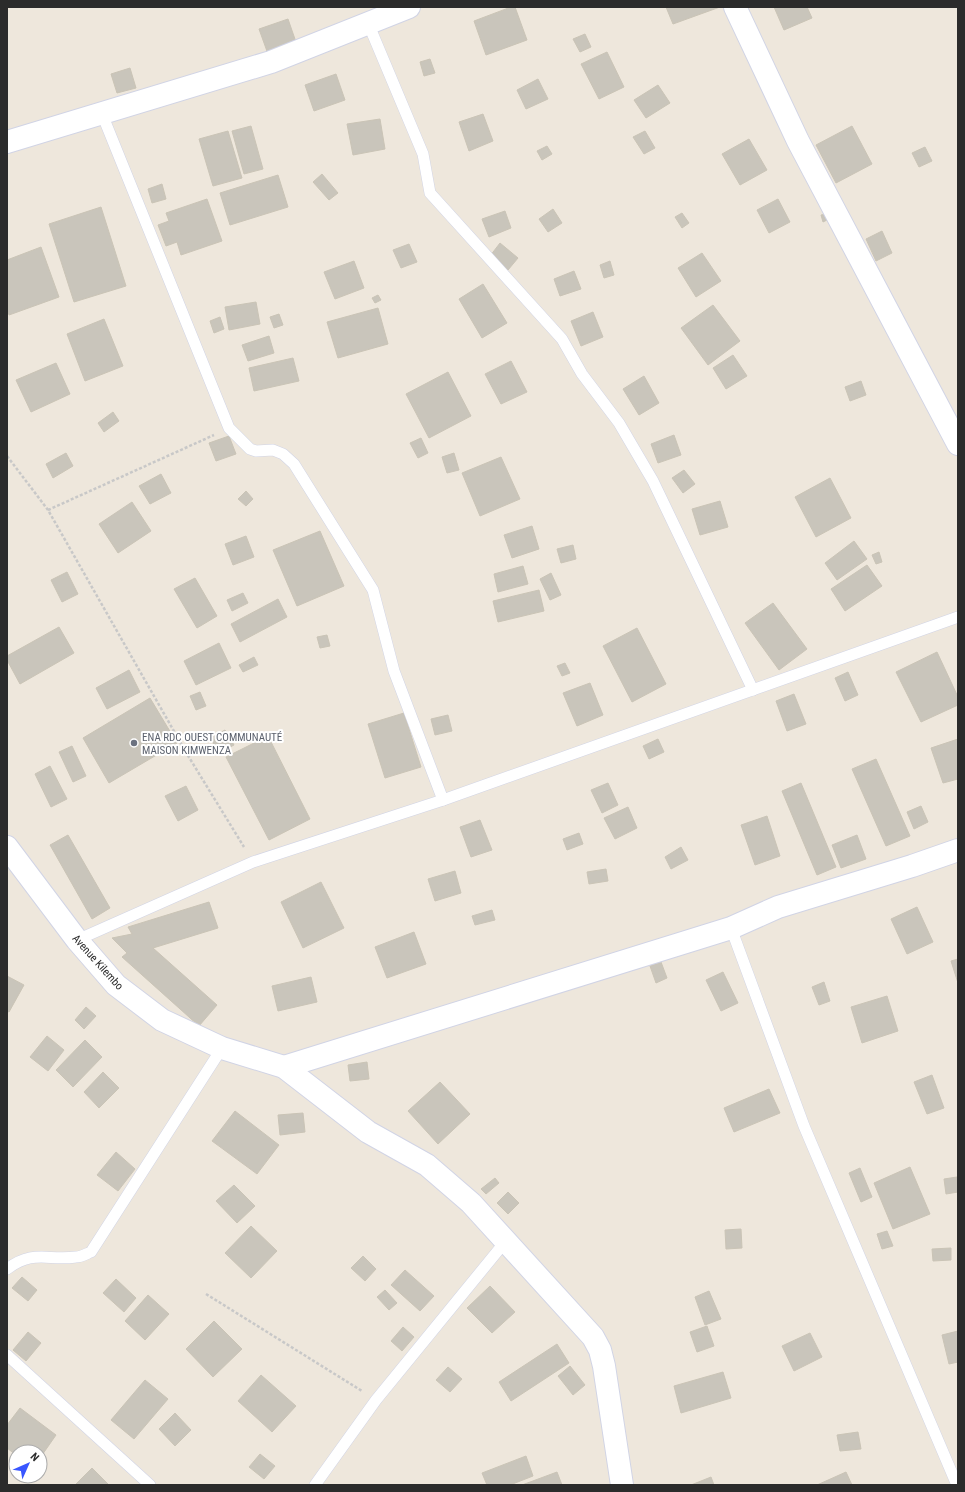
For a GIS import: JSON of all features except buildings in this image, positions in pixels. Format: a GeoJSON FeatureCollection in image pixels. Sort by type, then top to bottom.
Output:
{"type":"FeatureCollection","features":[{"type":"Feature","properties":{"kind":"street"},"geometry":{"type":"LineString","coordinates":[[7,142],[271,62],[409,7]]}},
{"type":"Feature","properties":{"kind":"street"},"geometry":{"type":"LineString","coordinates":[[735,7],[798,141],[958,444]]}},
{"type":"Feature","properties":{"kind":"street","name":"Avenue Kilembo"},"geometry":{"type":"LineString","coordinates":[[7,847],[77,940],[116,985],[162,1020],[222,1048],[284,1067]]}},
{"type":"Feature","properties":{"kind":"street"},"geometry":{"type":"LineString","coordinates":[[284,1067],[732,928],[778,907],[958,850]]}},
{"type":"Feature","properties":{"kind":"street"},"geometry":{"type":"LineString","coordinates":[[284,1067],[368,1132],[427,1165],[471,1203],[504,1242],[593,1337],[600,1350],[604,1366],[622,1485]]}},
{"type":"Feature","properties":{"kind":"lane"},"geometry":{"type":"LineString","coordinates":[[368,23],[423,154],[430,193],[562,339],[582,374],[619,423],[653,481],[754,690]]}},
{"type":"Feature","properties":{"kind":"lane"},"geometry":{"type":"LineString","coordinates":[[102,114],[229,428],[250,449],[256,451],[273,450],[284,454],[294,464],[373,590],[394,671],[443,800]]}},
{"type":"Feature","properties":{"kind":"lane"},"geometry":{"type":"LineString","coordinates":[[77,940],[253,862],[443,800],[958,617]]}},
{"type":"Feature","properties":{"kind":"lane"},"geometry":{"type":"LineString","coordinates":[[732,928],[804,1126],[957,1485]]}},
{"type":"Feature","properties":{"kind":"lane"},"geometry":{"type":"LineString","coordinates":[[7,1270],[31,1257],[77,1257],[91,1252],[222,1048]]}},
{"type":"Feature","properties":{"kind":"lane"},"geometry":{"type":"LineString","coordinates":[[315,1485],[376,1400],[504,1242]]}},
{"type":"Feature","properties":{"kind":"lane"},"geometry":{"type":"LineString","coordinates":[[7,1355],[150,1485]]}},
{"type":"Feature","properties":{"kind":"path"},"geometry":{"type":"LineString","coordinates":[[48,510],[229,428]]}},
{"type":"Feature","properties":{"kind":"path"},"geometry":{"type":"LineString","coordinates":[[7,456],[48,510],[187,754],[253,862]]}},
{"type":"Feature","properties":{"kind":"path"},"geometry":{"type":"LineString","coordinates":[[206,1294],[376,1400]]}},
{"type":"Feature","properties":{"kind":"place","name":"ENA RDC OUEST COMMUNAUTÉ MAISON KIMWENZA"},"geometry":{"type":"Point","coordinates":[134,743]}}]}
